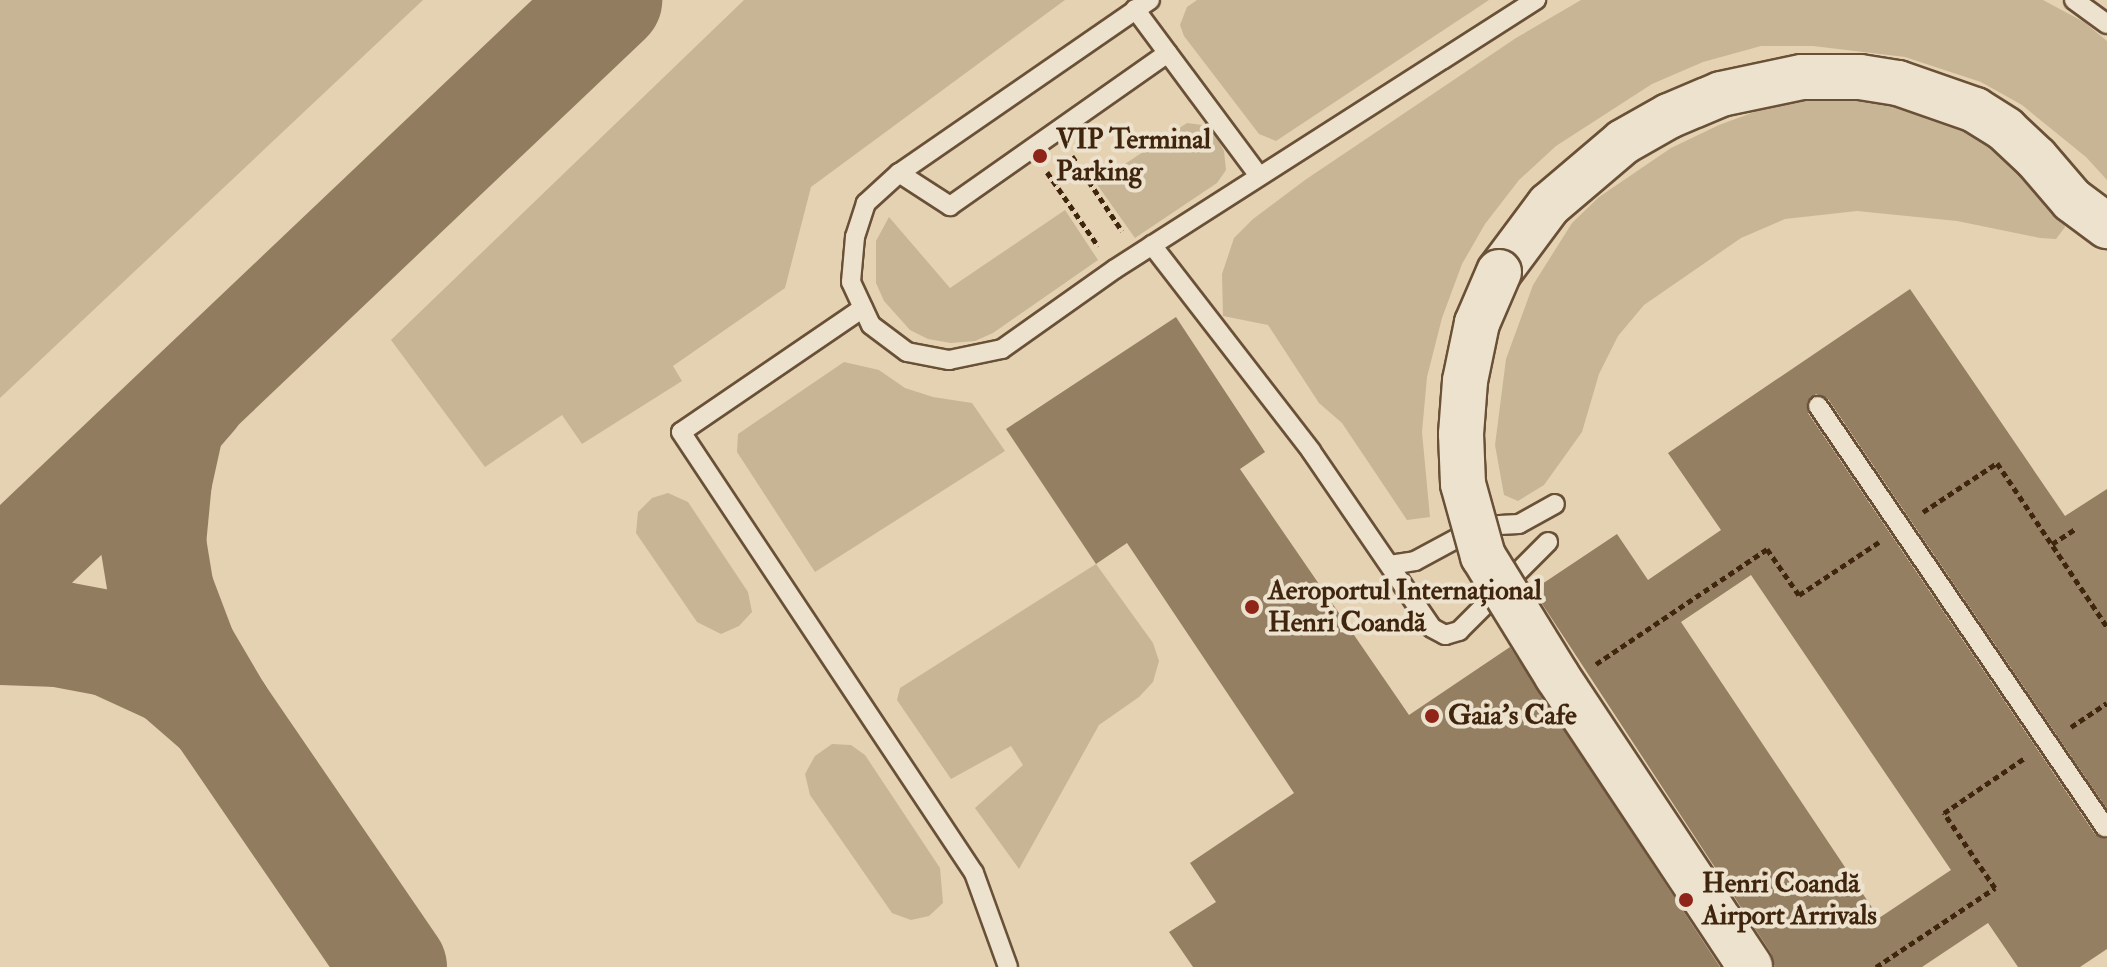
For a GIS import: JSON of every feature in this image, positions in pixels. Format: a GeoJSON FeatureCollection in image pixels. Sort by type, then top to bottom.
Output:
{"type":"FeatureCollection","features":[{"type":"Feature","properties":{"kind":"street"},"geometry":{"type":"LineString","coordinates":[[1750,967],[1565,688],[1483,556],[1463,484],[1461,434],[1465,381],[1477,323],[1499,272],[1549,205],[1623,142],[1669,116],[1721,94],[1802,77],[1860,77],[1898,83],[1975,110],[2005,129],[2036,158],[2072,200],[2107,226]]}},
{"type":"Feature","properties":{"kind":"lane"},"geometry":{"type":"LineString","coordinates":[[1259,176],[1168,53],[1142,4],[899,173],[866,203],[855,237],[851,282],[871,325],[907,352],[949,360],[1002,349],[1115,269],[1536,0]]}},
{"type":"Feature","properties":{"kind":"lane"},"geometry":{"type":"LineString","coordinates":[[2074,0],[2107,24]]}},
{"type":"Feature","properties":{"kind":"lane"},"geometry":{"type":"LineString","coordinates":[[899,173],[950,206],[1168,53]]}},
{"type":"Feature","properties":{"kind":"lane"},"geometry":{"type":"LineString","coordinates":[[1145,250],[1303,441],[1390,565],[1422,617],[1445,635],[1459,631],[1548,542]]}},
{"type":"Feature","properties":{"kind":"lane"},"geometry":{"type":"LineString","coordinates":[[863,308],[681,432],[974,873],[1008,967]]}},
{"type":"Feature","properties":{"kind":"lane"},"geometry":{"type":"LineString","coordinates":[[1818,406],[2105,827]]}},
{"type":"Feature","properties":{"kind":"lane"},"geometry":{"type":"LineString","coordinates":[[1390,565],[1415,561],[1480,526],[1519,524],[1555,504]]}},
{"type":"Feature","properties":{"kind":"path"},"geometry":{"type":"LineString","coordinates":[[1055,131],[1145,250]]}},
{"type":"Feature","properties":{"kind":"path"},"geometry":{"type":"LineString","coordinates":[[1031,148],[1115,269]]}},
{"type":"Feature","properties":{"kind":"path"},"geometry":{"type":"LineString","coordinates":[[1599,677],[1592,666],[1767,549],[1799,595],[1997,463],[2107,627]]}},
{"type":"Feature","properties":{"kind":"path"},"geometry":{"type":"LineString","coordinates":[[2052,545],[2075,529]]}},
{"type":"Feature","properties":{"kind":"path"},"geometry":{"type":"LineString","coordinates":[[1876,967],[1995,888],[1944,813],[2107,703]]}},
{"type":"Feature","properties":{"kind":"shaded area"},"geometry":{"type":"Polygon","coordinates":[[[0,0],[423,0],[0,398],[0,0]]]}},
{"type":"Feature","properties":{"kind":"shaded area"},"geometry":{"type":"Polygon","coordinates":[[[744,0],[1065,0],[811,187],[785,288],[673,366],[682,381],[582,444],[562,415],[485,467],[391,340],[744,0]]]}},
{"type":"Feature","properties":{"kind":"shaded area"},"geometry":{"type":"Polygon","coordinates":[[[1197,0],[1489,0],[1276,141],[1259,134],[1184,36],[1180,25],[1187,7],[1197,0]]]}},
{"type":"Feature","properties":{"kind":"shaded area"},"geometry":{"type":"Polygon","coordinates":[[[1581,0],[2043,0],[2084,22],[2107,41],[2107,180],[2086,157],[2022,105],[1981,82],[1905,57],[1813,46],[1761,46],[1703,62],[1652,84],[1556,146],[1519,180],[1485,224],[1462,264],[1442,318],[1427,377],[1422,432],[1430,517],[1407,520],[1342,423],[1319,403],[1268,325],[1223,316],[1222,274],[1234,238],[1253,219],[1305,180],[1516,38],[1581,0]]]}},
{"type":"Feature","properties":{"kind":"shaded area"},"geometry":{"type":"Polygon","coordinates":[[[1822,96],[1914,110],[1979,134],[2053,199],[2065,227],[2056,239],[2040,238],[1957,221],[1857,211],[1785,219],[1741,238],[1644,305],[1618,336],[1599,374],[1582,432],[1544,485],[1518,501],[1504,495],[1495,445],[1506,359],[1533,285],[1572,223],[1599,197],[1671,148],[1719,125],[1776,104],[1822,96]]]}},
{"type":"Feature","properties":{"kind":"shaded area"},"geometry":{"type":"Polygon","coordinates":[[[1187,123],[1202,125],[1215,134],[1224,151],[1226,170],[1217,183],[1135,238],[1096,183],[1187,123]]]}},
{"type":"Feature","properties":{"kind":"shaded area"},"geometry":{"type":"Polygon","coordinates":[[[1065,210],[1098,260],[993,333],[975,341],[951,343],[928,339],[910,330],[884,301],[876,283],[876,241],[889,217],[950,288],[1065,210]]]}},
{"type":"Feature","properties":{"kind":"shaded area"},"geometry":{"type":"Polygon","coordinates":[[[844,362],[879,370],[905,388],[933,397],[972,403],[1005,451],[815,572],[737,452],[738,434],[844,362]]]}},
{"type":"Feature","properties":{"kind":"shaded area"},"geometry":{"type":"Polygon","coordinates":[[[668,493],[688,502],[748,592],[752,612],[739,626],[721,634],[697,622],[636,533],[638,512],[652,498],[668,493]]]}},
{"type":"Feature","properties":{"kind":"shaded area"},"geometry":{"type":"Polygon","coordinates":[[[1096,564],[1153,643],[1159,661],[1153,682],[1139,697],[1099,725],[1019,869],[975,808],[1023,765],[1011,746],[951,779],[897,700],[900,688],[1096,564]]]}},
{"type":"Feature","properties":{"kind":"shaded area"},"geometry":{"type":"Polygon","coordinates":[[[832,744],[851,745],[865,755],[940,868],[943,903],[929,916],[911,920],[892,913],[810,795],[805,774],[815,756],[832,744]]]}},
{"type":"Feature","properties":{"kind":"building"},"geometry":{"type":"Polygon","coordinates":[[[1910,289],[2065,516],[2107,489],[2107,809],[1828,399],[1816,394],[1807,402],[1808,413],[2095,834],[2107,839],[2107,949],[2080,967],[2018,967],[1988,923],[1922,967],[1775,967],[1771,953],[1533,590],[1617,534],[1648,580],[1721,530],[1668,453],[1910,289]],[[1751,575],[1681,622],[1879,918],[1951,870],[1751,575]]]}},
{"type":"Feature","properties":{"kind":"building","name":"Aeroportul Internațional Henri Coandă"},"geometry":{"type":"Polygon","coordinates":[[[1176,317],[1265,452],[1240,469],[1409,715],[1510,647],[1720,967],[1193,967],[1169,932],[1216,902],[1190,863],[1294,793],[1127,543],[1096,564],[1006,429],[1176,317]]]}},
{"type":"Feature","properties":{"kind":"taxiway"},"geometry":{"type":"LineString","coordinates":[[0,578],[609,0]]}},
{"type":"Feature","properties":{"kind":"taxiway"},"geometry":{"type":"LineString","coordinates":[[194,396],[172,421],[159,480],[153,542],[161,591],[184,652],[220,713],[394,967]]}},
{"type":"Feature","properties":{"kind":"taxiway"},"geometry":{"type":"LineString","coordinates":[[0,632],[58,634],[111,644],[174,673],[220,713]]}},
{"type":"Feature","properties":{"kind":"place","name":"VIP Terminal Parking"},"geometry":{"type":"Point","coordinates":[1040,156]}},
{"type":"Feature","properties":{"kind":"place","name":"Aeroportul Internațional Henri Coandă"},"geometry":{"type":"Point","coordinates":[1252,607]}},
{"type":"Feature","properties":{"kind":"place","name":"Gaia's Cafe"},"geometry":{"type":"Point","coordinates":[1432,716]}},
{"type":"Feature","properties":{"kind":"place","name":"Henri Coandă Airport Arrivals"},"geometry":{"type":"Point","coordinates":[1686,900]}}]}
